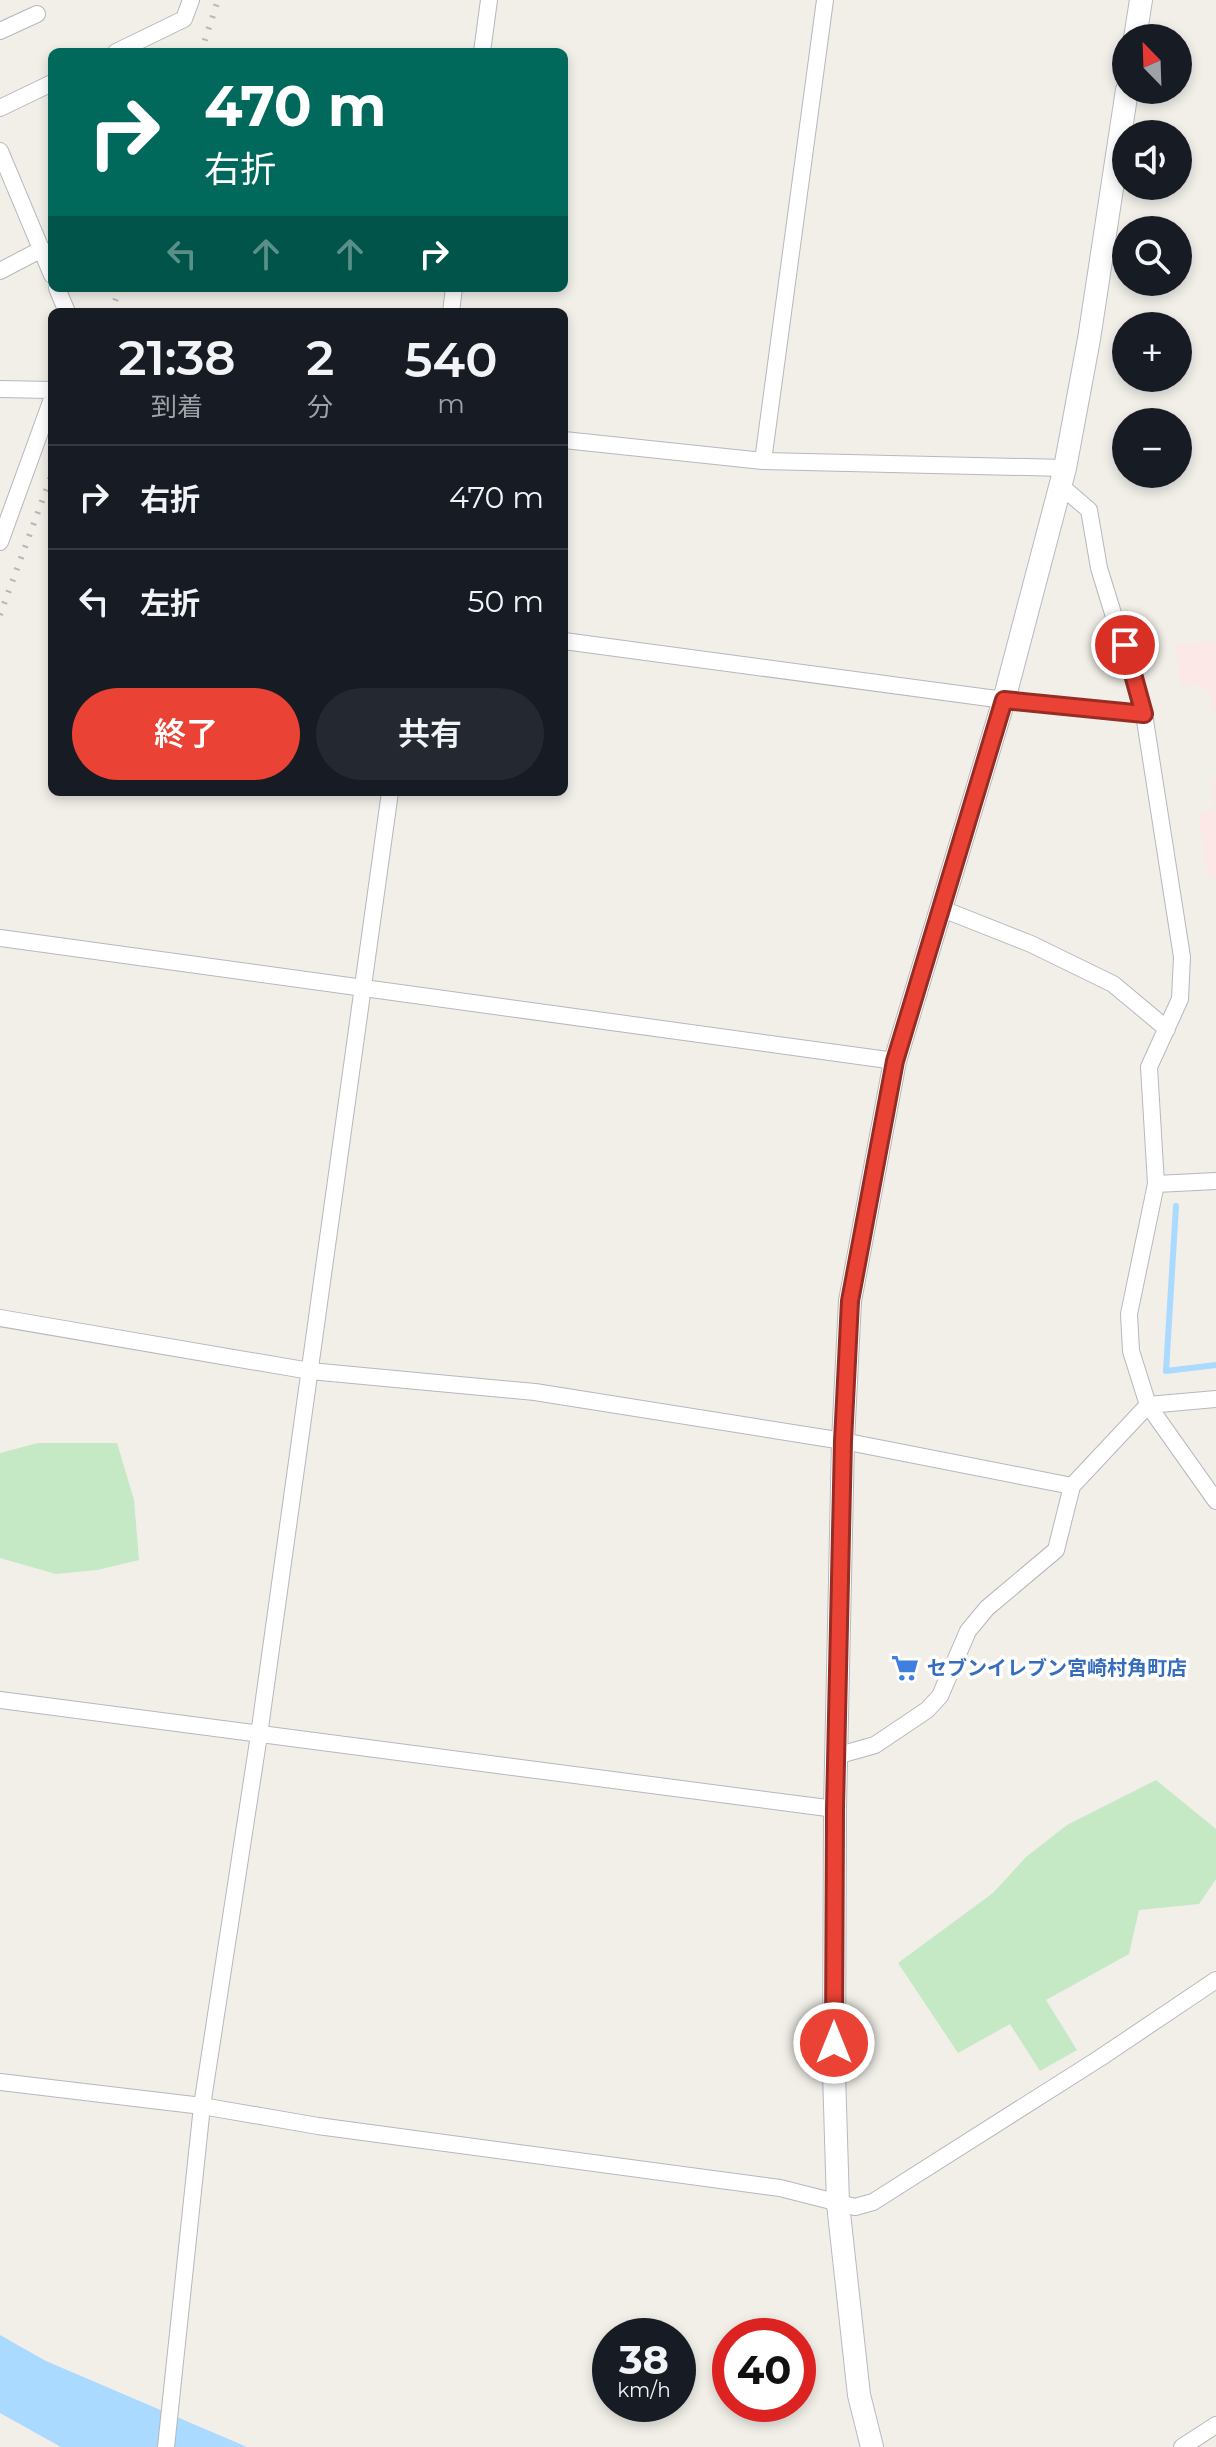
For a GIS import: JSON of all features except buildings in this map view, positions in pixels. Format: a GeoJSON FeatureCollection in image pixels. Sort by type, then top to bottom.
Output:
{"type":"FeatureCollection","features":[{"type":"Feature","properties":{"kind":"street"},"geometry":{"type":"LineString","coordinates":[[124,48],[184,19],[191,0]]}},
{"type":"Feature","properties":{"kind":"street"},"geometry":{"type":"LineString","coordinates":[[483,48],[489,0]]}},
{"type":"Feature","properties":{"kind":"street"},"geometry":{"type":"LineString","coordinates":[[763,461],[825,0]]}},
{"type":"Feature","properties":{"kind":"street"},"geometry":{"type":"LineString","coordinates":[[1137,24],[1141,0]]}},
{"type":"Feature","properties":{"kind":"street"},"geometry":{"type":"LineString","coordinates":[[0,31],[37,14]]}},
{"type":"Feature","properties":{"kind":"street"},"geometry":{"type":"LineString","coordinates":[[0,108],[48,85]]}},
{"type":"Feature","properties":{"kind":"street"},"geometry":{"type":"LineString","coordinates":[[872,2447],[859,2395],[838,2204],[834,2073],[836,1756],[843,1441],[850,1301],[895,1061],[1004,700],[1063,477],[1089,339],[1125,104]]}},
{"type":"Feature","properties":{"kind":"street"},"geometry":{"type":"LineString","coordinates":[[0,151],[4,169],[48,265]]}},
{"type":"Feature","properties":{"kind":"street"},"geometry":{"type":"LineString","coordinates":[[0,271],[42,249]]}},
{"type":"Feature","properties":{"kind":"street"},"geometry":{"type":"LineString","coordinates":[[0,389],[48,390]]}},
{"type":"Feature","properties":{"kind":"street"},"geometry":{"type":"LineString","coordinates":[[0,542],[48,410]]}},
{"type":"Feature","properties":{"kind":"street"},"geometry":{"type":"LineString","coordinates":[[568,440],[763,461],[1063,477],[1089,510],[1099,568],[1144,714],[1182,957],[1180,999],[1149,1067],[1156,1184],[1129,1314],[1131,1351],[1148,1405],[1216,1501]]}},
{"type":"Feature","properties":{"kind":"street"},"geometry":{"type":"LineString","coordinates":[[568,642],[1004,700],[1144,714]]}},
{"type":"Feature","properties":{"kind":"street"},"geometry":{"type":"LineString","coordinates":[[166,2447],[202,2106],[259,1735],[389,796]]}},
{"type":"Feature","properties":{"kind":"street"},"geometry":{"type":"LineString","coordinates":[[940,908],[1031,944],[1113,984],[1167,1029]]}},
{"type":"Feature","properties":{"kind":"street"},"geometry":{"type":"LineString","coordinates":[[0,938],[895,1061]]}},
{"type":"Feature","properties":{"kind":"street"},"geometry":{"type":"LineString","coordinates":[[1156,1184],[1216,1181]]}},
{"type":"Feature","properties":{"kind":"street"},"geometry":{"type":"LineString","coordinates":[[0,1318],[310,1371],[535,1392],[843,1441],[1072,1486]]}},
{"type":"Feature","properties":{"kind":"street"},"geometry":{"type":"LineString","coordinates":[[836,1756],[875,1745],[927,1710],[940,1696],[968,1631],[987,1608],[1056,1550],[1072,1486],[1148,1405],[1216,1399]]}},
{"type":"Feature","properties":{"kind":"street"},"geometry":{"type":"LineString","coordinates":[[0,1700],[835,1809]]}},
{"type":"Feature","properties":{"kind":"street"},"geometry":{"type":"LineString","coordinates":[[0,2082],[202,2106],[318,2126],[780,2188],[855,2207],[873,2202],[1100,2058],[1216,1980]]}},
{"type":"Feature","properties":{"kind":"street"},"geometry":{"type":"LineString","coordinates":[[1182,2447],[1216,2425]]}},
{"type":"Feature","properties":{"kind":"shaded area"},"geometry":{"type":"Polygon","coordinates":[[[1216,641],[1216,714],[1206,687],[1181,686],[1176,645],[1216,641]]]}},
{"type":"Feature","properties":{"kind":"shaded area"},"geometry":{"type":"Polygon","coordinates":[[[1216,780],[1216,877],[1208,878],[1199,813],[1215,810],[1212,781],[1216,780]]]}},
{"type":"Feature","properties":{"kind":"green space"},"geometry":{"type":"Polygon","coordinates":[[[38,1443],[117,1443],[134,1500],[139,1560],[97,1570],[56,1574],[0,1558],[0,1453],[38,1443]]]}},
{"type":"Feature","properties":{"kind":"green space"},"geometry":{"type":"Polygon","coordinates":[[[1156,1780],[1216,1829],[1216,1879],[1199,1904],[1139,1910],[1129,1954],[1046,2000],[1077,2050],[1040,2071],[1010,2024],[958,2053],[898,1963],[993,1893],[1026,1857],[1067,1825],[1156,1780]]]}},
{"type":"Feature","properties":{"kind":"water"},"geometry":{"type":"Polygon","coordinates":[[[0,2335],[46,2361],[247,2447],[61,2447],[0,2413],[0,2335]]]}},
{"type":"Feature","properties":{"kind":"waterway"},"geometry":{"type":"LineString","coordinates":[[1176,1206],[1166,1371],[1216,1365]]}},
{"type":"Feature","properties":{"kind":"railway"},"geometry":{"type":"LineString","coordinates":[[202,48],[218,0]]}},
{"type":"Feature","properties":{"kind":"railway"},"geometry":{"type":"LineString","coordinates":[[112,308],[118,292]]}},
{"type":"Feature","properties":{"kind":"railway"},"geometry":{"type":"LineString","coordinates":[[0,615],[48,485]]}},
{"type":"Feature","properties":{"kind":"place","name":"セブンイレブン宮崎村角町店"},"geometry":{"type":"Point","coordinates":[905,1668]}},
{"type":"Feature","properties":{"kind":"route"},"geometry":{"type":"LineString","coordinates":[[834,2043],[835,1809],[843,1441],[850,1301],[895,1061],[1004,700],[1144,714],[1125,645]]}}]}
